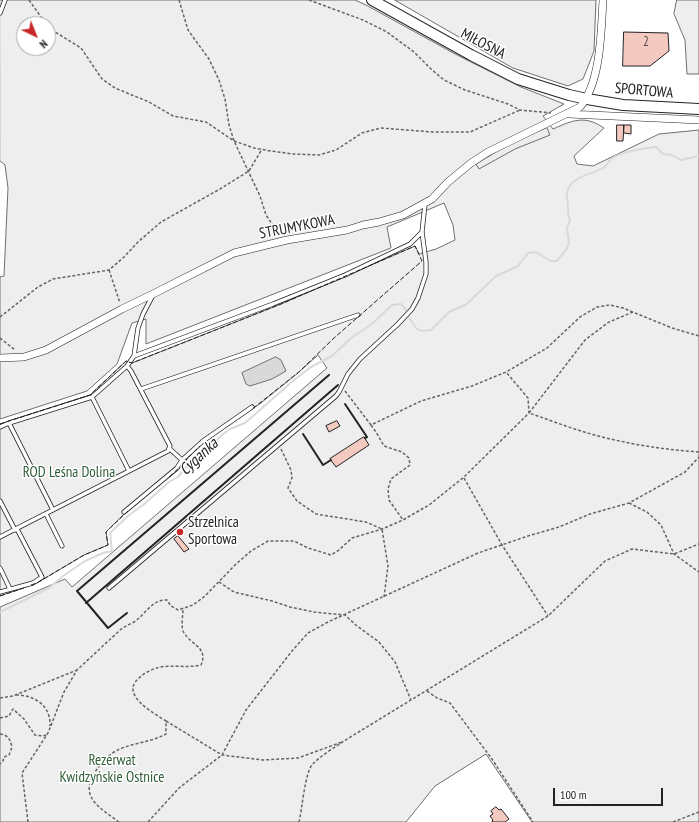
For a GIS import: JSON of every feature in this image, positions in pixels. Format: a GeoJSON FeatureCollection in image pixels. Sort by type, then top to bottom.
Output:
{"type":"FeatureCollection","features":[{"type":"Feature","properties":{"kind":"main road","name":"MIŁOSNA"},"geometry":{"type":"LineString","coordinates":[[372,0],[471,55],[518,79],[587,99]]}},
{"type":"Feature","properties":{"kind":"main road","name":"SPORTOWA"},"geometry":{"type":"LineString","coordinates":[[587,99],[623,105],[699,110]]}},
{"type":"Feature","properties":{"kind":"street"},"geometry":{"type":"LineString","coordinates":[[587,99],[600,52],[603,0]]}},
{"type":"Feature","properties":{"kind":"street","name":"STRUMYKOWA"},"geometry":{"type":"LineString","coordinates":[[0,358],[24,357],[46,350],[122,309],[234,253],[287,240],[347,230],[403,215],[426,203],[459,173],[500,144],[567,114],[580,107],[587,99]]}},
{"type":"Feature","properties":{"kind":"street"},"geometry":{"type":"LineString","coordinates":[[567,114],[699,120]]}},
{"type":"Feature","properties":{"kind":"lane"},"geometry":{"type":"LineString","coordinates":[[0,13],[5,0]]}},
{"type":"Feature","properties":{"kind":"lane"},"geometry":{"type":"LineString","coordinates":[[109,588],[336,396],[348,374],[360,359],[412,309],[418,298],[426,274],[422,232],[426,203]]}},
{"type":"Feature","properties":{"kind":"lane"},"geometry":{"type":"LineString","coordinates":[[134,356],[273,304],[345,275],[410,244],[422,232]]}},
{"type":"Feature","properties":{"kind":"lane"},"geometry":{"type":"LineString","coordinates":[[0,427],[92,397],[127,366],[134,356],[138,328],[153,294]]}},
{"type":"Feature","properties":{"kind":"lane"},"geometry":{"type":"LineString","coordinates":[[141,389],[358,315]]}},
{"type":"Feature","properties":{"kind":"lane"},"geometry":{"type":"LineString","coordinates":[[127,366],[141,389],[170,448],[182,460]]}},
{"type":"Feature","properties":{"kind":"lane"},"geometry":{"type":"LineString","coordinates":[[92,397],[129,471]]}},
{"type":"Feature","properties":{"kind":"lane"},"geometry":{"type":"LineString","coordinates":[[124,512],[177,468],[182,460],[203,441],[252,407]]}},
{"type":"Feature","properties":{"kind":"lane"},"geometry":{"type":"LineString","coordinates":[[9,423],[53,510]]}},
{"type":"Feature","properties":{"kind":"lane"},"geometry":{"type":"LineString","coordinates":[[0,537],[168,451],[170,448]]}},
{"type":"Feature","properties":{"kind":"lane"},"geometry":{"type":"LineString","coordinates":[[0,501],[42,577],[34,583],[0,592]]}},
{"type":"Feature","properties":{"kind":"lane"},"geometry":{"type":"LineString","coordinates":[[46,514],[62,546]]}},
{"type":"Feature","properties":{"kind":"lane"},"geometry":{"type":"LineString","coordinates":[[0,568],[10,589]]}},
{"type":"Feature","properties":{"kind":"path"},"geometry":{"type":"LineString","coordinates":[[29,0],[41,16]]}},
{"type":"Feature","properties":{"kind":"path"},"geometry":{"type":"LineString","coordinates":[[179,0],[188,30],[208,59],[219,80],[234,141],[260,196],[266,215],[274,227],[287,240]]}},
{"type":"Feature","properties":{"kind":"path"},"geometry":{"type":"LineString","coordinates":[[309,0],[363,20],[387,32],[414,52],[444,80],[465,90],[508,104],[520,110],[551,113]]}},
{"type":"Feature","properties":{"kind":"path"},"geometry":{"type":"LineString","coordinates":[[56,32],[81,48],[102,79],[116,88],[149,102],[173,116],[206,122],[234,141],[262,149],[293,154],[319,154],[336,150],[362,133],[381,128],[433,132],[470,132],[520,110]]}},
{"type":"Feature","properties":{"kind":"path"},"geometry":{"type":"LineString","coordinates":[[0,317],[38,287],[53,279],[109,270],[161,222],[220,190],[249,171],[262,149]]}},
{"type":"Feature","properties":{"kind":"path"},"geometry":{"type":"LineString","coordinates":[[109,270],[122,309]]}},
{"type":"Feature","properties":{"kind":"path"},"geometry":{"type":"LineString","coordinates":[[371,424],[421,401],[472,386],[506,372],[547,348],[580,317],[597,307],[610,305],[633,312],[672,328],[699,336]]}},
{"type":"Feature","properties":{"kind":"path"},"geometry":{"type":"LineString","coordinates":[[28,822],[22,773],[43,742],[64,692],[77,670],[122,627],[133,622],[156,602],[167,600],[174,609],[178,610],[193,605],[205,596],[251,550],[268,541],[294,541],[308,548],[331,555],[352,538],[382,529],[403,520],[429,505],[464,477],[528,412],[585,340],[609,322],[633,312]]}},
{"type":"Feature","properties":{"kind":"path"},"geometry":{"type":"LineString","coordinates":[[0,338],[24,357]]}},
{"type":"Feature","properties":{"kind":"path"},"geometry":{"type":"LineString","coordinates":[[506,372],[528,398],[528,412]]}},
{"type":"Feature","properties":{"kind":"path"},"geometry":{"type":"LineString","coordinates":[[342,386],[371,424],[384,446],[402,452],[409,458],[410,465],[391,478],[388,489],[389,500],[395,511],[403,520]]}},
{"type":"Feature","properties":{"kind":"path"},"geometry":{"type":"LineString","coordinates":[[528,412],[576,430],[619,441],[663,449],[699,452]]}},
{"type":"Feature","properties":{"kind":"path"},"geometry":{"type":"LineString","coordinates":[[279,444],[291,470],[292,478],[288,488],[297,502],[316,514],[366,522],[382,529]]}},
{"type":"Feature","properties":{"kind":"path"},"geometry":{"type":"LineString","coordinates":[[148,822],[180,788],[222,755],[246,710],[308,633],[328,622],[478,553],[559,527],[590,514],[629,503],[684,472],[699,457]]}},
{"type":"Feature","properties":{"kind":"path"},"geometry":{"type":"LineString","coordinates":[[464,477],[502,545],[548,616]]}},
{"type":"Feature","properties":{"kind":"path"},"geometry":{"type":"LineString","coordinates":[[629,503],[647,512],[660,525],[674,554]]}},
{"type":"Feature","properties":{"kind":"path"},"geometry":{"type":"LineString","coordinates":[[382,529],[388,566],[384,597]]}},
{"type":"Feature","properties":{"kind":"path"},"geometry":{"type":"LineString","coordinates":[[674,554],[699,544]]}},
{"type":"Feature","properties":{"kind":"path"},"geometry":{"type":"LineString","coordinates":[[299,822],[311,766],[320,758],[344,741],[548,616],[605,561],[632,549],[674,554],[699,571]]}},
{"type":"Feature","properties":{"kind":"path"},"geometry":{"type":"LineString","coordinates":[[219,582],[234,592],[290,607],[314,612],[345,615],[379,642],[395,662],[411,700]]}},
{"type":"Feature","properties":{"kind":"path"},"geometry":{"type":"LineString","coordinates":[[183,608],[182,629],[188,639],[203,652],[204,657],[201,665],[193,667],[175,666],[158,668],[143,674],[136,681],[133,689],[134,696],[141,704],[166,722],[222,755],[263,760],[298,758],[344,741]]}},
{"type":"Feature","properties":{"kind":"path"},"geometry":{"type":"LineString","coordinates":[[0,698],[16,695],[77,670]]}},
{"type":"Feature","properties":{"kind":"path"},"geometry":{"type":"LineString","coordinates":[[427,691],[437,698],[450,703],[492,759],[533,822]]}},
{"type":"Feature","properties":{"kind":"path"},"geometry":{"type":"LineString","coordinates":[[16,695],[38,700],[48,712],[51,726]]}},
{"type":"Feature","properties":{"kind":"path"},"geometry":{"type":"LineString","coordinates":[[0,718],[9,716],[13,709],[24,719],[35,735],[41,736],[46,734],[50,723]]}},
{"type":"Feature","properties":{"kind":"path"},"geometry":{"type":"LineString","coordinates":[[120,822],[104,812],[93,800],[89,791],[91,779],[100,766],[114,752],[130,746],[158,739],[166,734],[166,722]]}},
{"type":"Feature","properties":{"kind":"path"},"geometry":{"type":"LineString","coordinates":[[0,734],[6,735],[9,738],[12,747],[9,755],[4,757],[0,764]]}},
{"type":"Feature","properties":{"kind":"path"},"geometry":{"type":"LineString","coordinates":[[673,822],[699,812]]}},
{"type":"Feature","properties":{"kind":"green space"},"geometry":{"type":"Polygon","coordinates":[[[0,0],[355,0],[457,55],[521,87],[564,104],[543,116],[553,129],[579,120],[591,121],[604,128],[574,156],[577,164],[593,166],[659,134],[699,130],[699,822],[532,822],[486,754],[435,786],[406,822],[0,822],[0,607],[65,579],[72,587],[327,368],[318,355],[261,403],[203,443],[191,454],[180,468],[123,515],[106,532],[108,545],[84,555],[37,583],[0,596],[0,424],[90,395],[126,361],[132,363],[281,304],[415,246],[419,254],[436,249],[455,240],[453,225],[444,203],[387,227],[391,248],[146,344],[146,319],[132,323],[117,364],[87,391],[0,419],[0,277],[4,276],[8,188],[5,165],[0,161],[0,0]]]}},
{"type":"Feature","properties":{"kind":"green space"},"geometry":{"type":"Polygon","coordinates":[[[395,0],[596,0],[594,51],[583,79],[568,86],[513,68],[395,0]]]}},
{"type":"Feature","properties":{"kind":"green space"},"geometry":{"type":"Polygon","coordinates":[[[677,0],[699,0],[699,74],[687,74],[685,40],[674,14],[677,0]]]}},
{"type":"Feature","properties":{"kind":"shaded area"},"geometry":{"type":"Polygon","coordinates":[[[547,128],[550,135],[515,149],[479,169],[476,164],[511,143],[547,128]]]}},
{"type":"Feature","properties":{"kind":"shaded area"},"geometry":{"type":"Polygon","coordinates":[[[276,357],[281,360],[286,371],[272,379],[250,386],[246,384],[242,373],[276,357]]]}},
{"type":"Feature","properties":{"kind":"building"},"geometry":{"type":"Polygon","coordinates":[[[624,32],[668,33],[669,51],[650,66],[623,66],[624,32]]]}},
{"type":"Feature","properties":{"kind":"building"},"geometry":{"type":"Polygon","coordinates":[[[617,125],[624,125],[623,141],[617,141],[617,125]]]}},
{"type":"Feature","properties":{"kind":"building"},"geometry":{"type":"Polygon","coordinates":[[[624,125],[631,125],[631,134],[624,133],[624,125]]]}},
{"type":"Feature","properties":{"kind":"building"},"geometry":{"type":"Polygon","coordinates":[[[337,421],[340,426],[329,432],[326,426],[337,421]]]}},
{"type":"Feature","properties":{"kind":"building"},"geometry":{"type":"Polygon","coordinates":[[[364,437],[369,445],[336,467],[330,459],[364,437]]]}},
{"type":"Feature","properties":{"kind":"building"},"geometry":{"type":"Polygon","coordinates":[[[178,536],[189,549],[184,552],[174,539],[178,536]]]}},
{"type":"Feature","properties":{"kind":"building"},"geometry":{"type":"Polygon","coordinates":[[[496,807],[499,810],[501,809],[509,819],[505,822],[492,822],[493,820],[490,816],[493,814],[491,811],[496,807]]]}},
{"type":"Feature","properties":{"kind":"waterway"},"geometry":{"type":"LineString","coordinates":[[409,317],[416,328],[421,331],[431,330],[449,312],[465,305],[496,276],[518,266],[528,253],[538,253],[550,261],[557,261],[566,250],[569,243],[567,228],[570,220],[568,214],[567,196],[569,187],[577,179],[604,167],[611,159],[620,154],[656,147],[663,154],[672,155],[681,160],[699,156]]}},
{"type":"Feature","properties":{"kind":"waterway","name":"Cyganka"},"geometry":{"type":"LineString","coordinates":[[0,612],[49,588],[63,576],[85,561],[103,553],[112,551],[110,533],[169,482],[178,477],[193,459],[209,448],[223,434],[230,429],[245,423],[294,380],[311,367],[332,356],[350,339],[373,323],[392,305],[401,304],[406,310]]}},
{"type":"Feature","properties":{"kind":"fence"},"geometry":{"type":"LineString","coordinates":[[0,424],[90,395],[126,361],[132,363],[281,304],[415,246],[422,261],[334,338],[299,372],[251,410]]}},
{"type":"Feature","properties":{"kind":"fence"},"geometry":{"type":"LineString","coordinates":[[169,477],[200,446]]}},
{"type":"Feature","properties":{"kind":"fence"},"geometry":{"type":"LineString","coordinates":[[31,585],[37,583],[84,555],[108,545],[106,532],[128,511]]}},
{"type":"Feature","properties":{"kind":"fence"},"geometry":{"type":"LineString","coordinates":[[0,596],[24,588]]}},
{"type":"Feature","properties":{"kind":"wall"},"geometry":{"type":"LineString","coordinates":[[127,613],[108,628],[77,591],[329,375]]}},
{"type":"Feature","properties":{"kind":"wall"},"geometry":{"type":"LineString","coordinates":[[86,603],[338,385]]}},
{"type":"Feature","properties":{"kind":"wall"},"geometry":{"type":"LineString","coordinates":[[345,404],[367,437],[365,438]]}},
{"type":"Feature","properties":{"kind":"wall"},"geometry":{"type":"LineString","coordinates":[[303,434],[323,465],[331,460]]}},
{"type":"Feature","properties":{"kind":"place","name":"Strzelnica Sportowa"},"geometry":{"type":"Point","coordinates":[180,532]}},
{"type":"Feature","properties":{"kind":"park label","name":"ROD Leśna Dolina"},"geometry":{"type":"Point","coordinates":[69,473]}},
{"type":"Feature","properties":{"kind":"park label","name":"Rezerwat Kwidzyńskie Ostnice"},"geometry":{"type":"Point","coordinates":[112,770]}}]}
